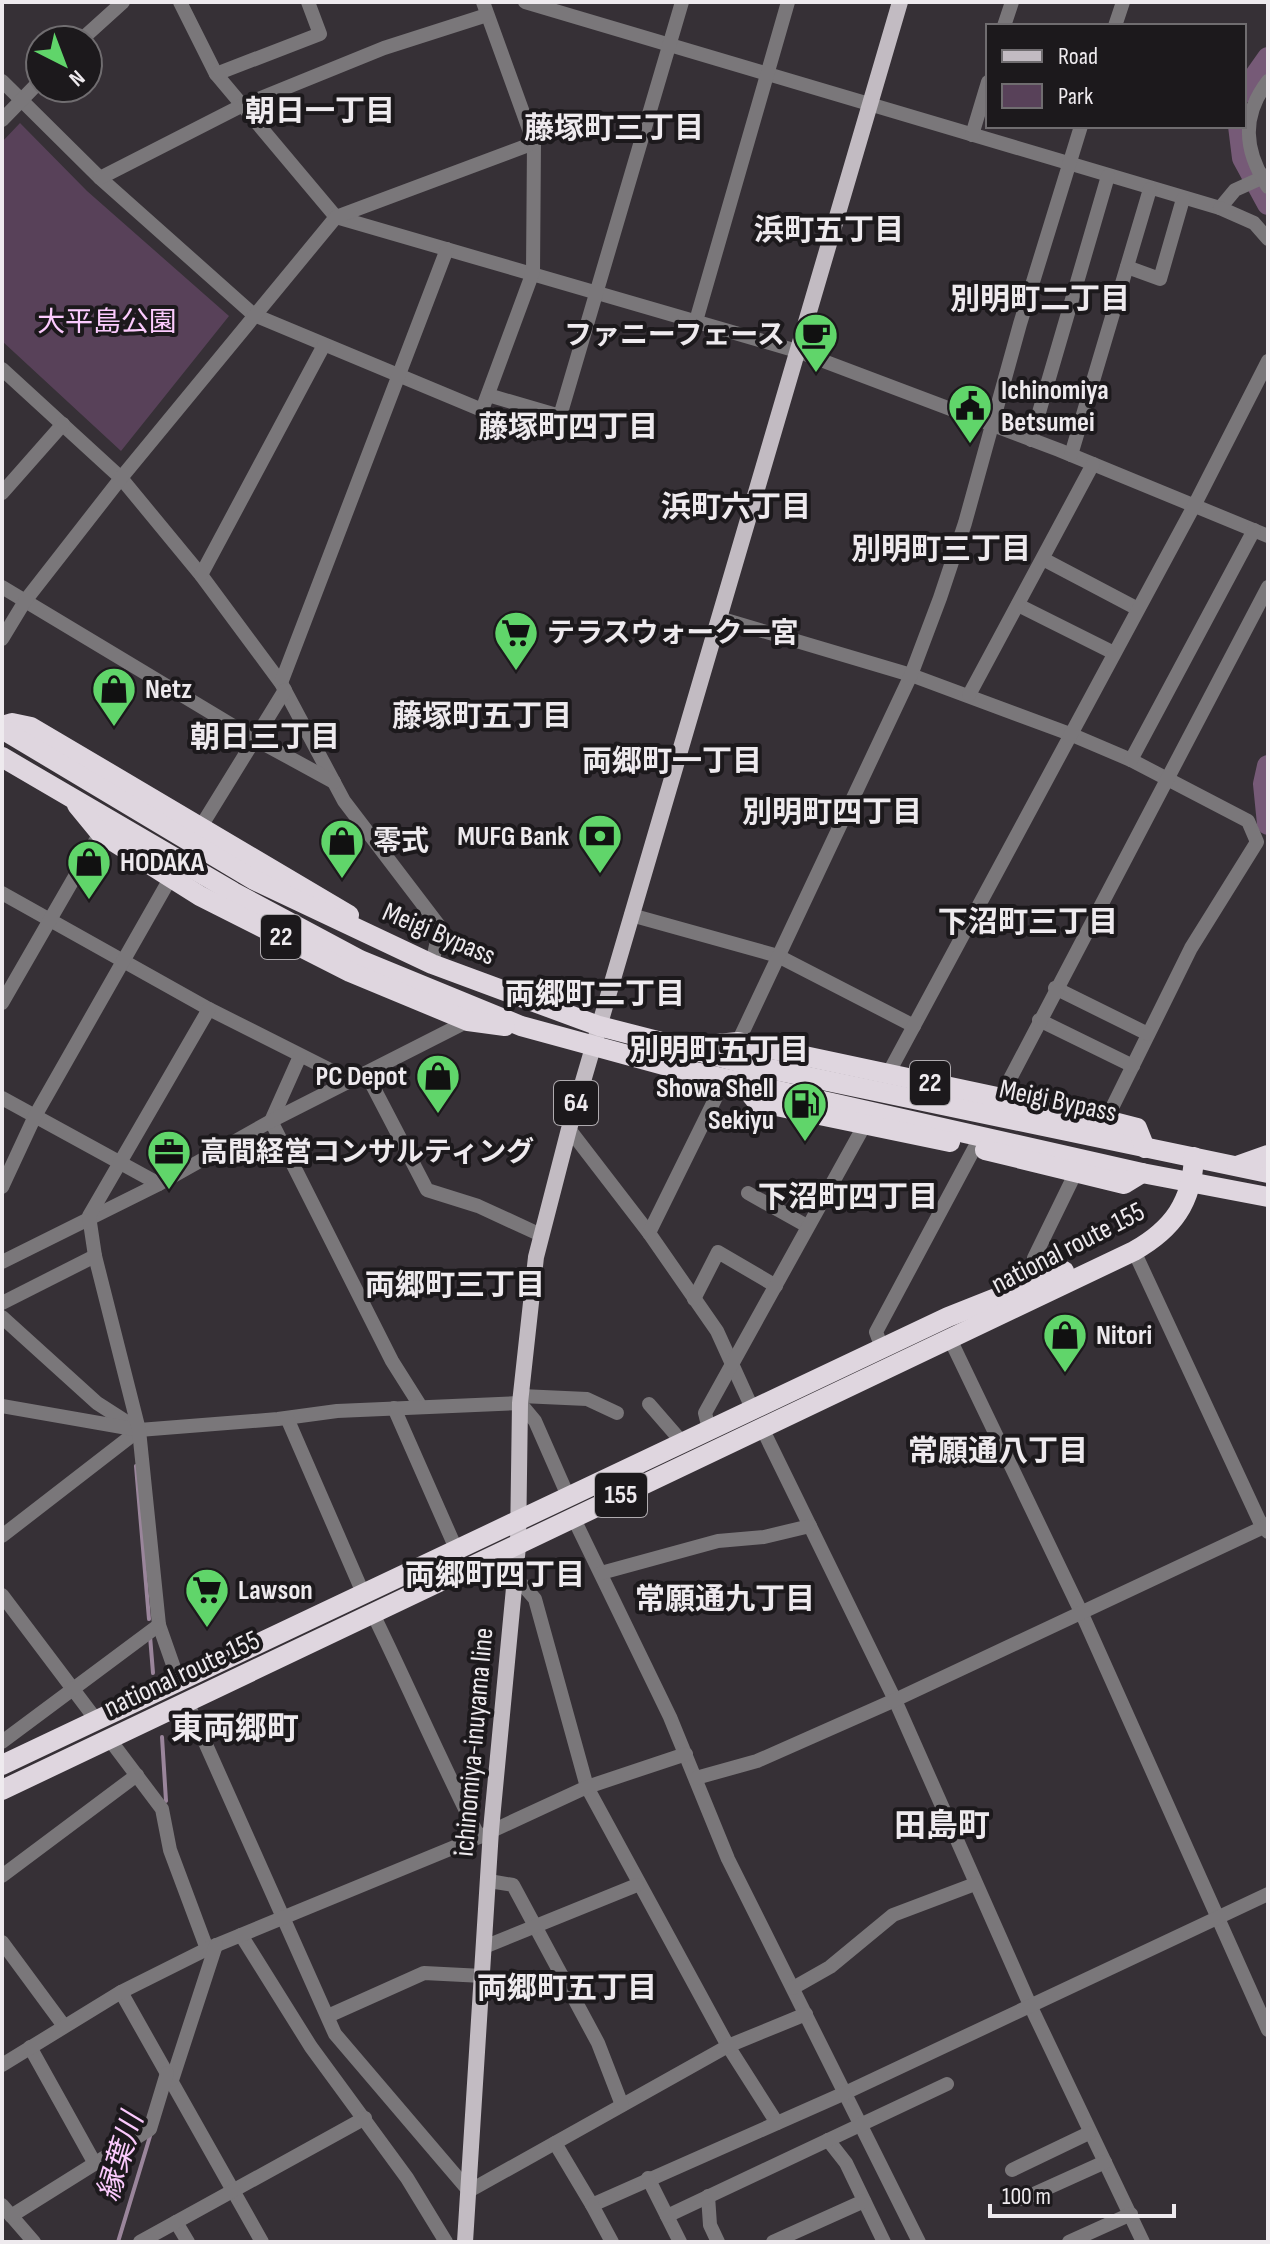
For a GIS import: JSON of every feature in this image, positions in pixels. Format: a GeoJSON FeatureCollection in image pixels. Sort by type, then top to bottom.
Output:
{"type":"FeatureCollection","features":[{"type":"Feature","properties":{"kind":"highway","name":"22"},"geometry":{"type":"LineString","coordinates":[[2,728],[12,723],[31,727],[200,828],[341,907],[371,936]]}},
{"type":"Feature","properties":{"kind":"highway","name":"Meigi Bypass"},"geometry":{"type":"LineString","coordinates":[[2,728],[136,812],[254,880],[432,964],[599,1026],[704,1053],[1268,1173]]}},
{"type":"Feature","properties":{"kind":"highway","name":"Meigi Bypass"},"geometry":{"type":"LineString","coordinates":[[2,757],[233,892],[360,960],[521,1026],[733,1080],[1142,1173],[1268,1197]]}},
{"type":"Feature","properties":{"kind":"highway","name":"22"},"geometry":{"type":"LineString","coordinates":[[69,795],[100,833],[200,896],[350,972],[468,1021],[488,1026],[521,1026]]}},
{"type":"Feature","properties":{"kind":"highway"},"geometry":{"type":"LineString","coordinates":[[136,812],[173,812]]}},
{"type":"Feature","properties":{"kind":"highway"},"geometry":{"type":"LineString","coordinates":[[200,896],[233,892]]}},
{"type":"Feature","properties":{"kind":"highway","name":"22"},"geometry":{"type":"LineString","coordinates":[[704,1053],[717,1044],[738,1042],[1106,1120],[1137,1128],[1145,1148]]}},
{"type":"Feature","properties":{"kind":"highway","name":"22"},"geometry":{"type":"LineString","coordinates":[[733,1080],[757,1102],[975,1147],[1124,1184],[1142,1173]]}},
{"type":"Feature","properties":{"kind":"highway"},"geometry":{"type":"LineString","coordinates":[[1237,1166],[1268,1155]]}},
{"type":"Feature","properties":{"kind":"highway","name":"national route 155"},"geometry":{"type":"LineString","coordinates":[[2,1790],[374,1616],[573,1517],[763,1430],[1134,1251],[1169,1226],[1189,1182],[1194,1157]]}},
{"type":"Feature","properties":{"kind":"highway","name":"national route 155"},"geometry":{"type":"LineString","coordinates":[[2,1765],[882,1348],[1146,1238],[1168,1218],[1189,1182]]}},
{"type":"Feature","properties":{"kind":"main road","name":"ichinomiya-inuyama line"},"geometry":{"type":"LineString","coordinates":[[465,2242],[489,1881],[485,1834],[518,1546],[521,1400],[536,1257],[593,1046],[900,2]]}},
{"type":"Feature","properties":{"kind":"street"},"geometry":{"type":"LineString","coordinates":[[99,24],[123,2]]}},
{"type":"Feature","properties":{"kind":"street"},"geometry":{"type":"LineString","coordinates":[[180,2],[216,74],[336,217],[797,351],[1071,455],[1268,536]]}},
{"type":"Feature","properties":{"kind":"street"},"geometry":{"type":"LineString","coordinates":[[216,74],[320,34],[308,2]]}},
{"type":"Feature","properties":{"kind":"street"},"geometry":{"type":"LineString","coordinates":[[525,2],[1220,208],[1254,223],[1268,239]]}},
{"type":"Feature","properties":{"kind":"street"},"geometry":{"type":"LineString","coordinates":[[488,395],[560,416],[680,2]]}},
{"type":"Feature","properties":{"kind":"street"},"geometry":{"type":"LineString","coordinates":[[696,321],[788,2]]}},
{"type":"Feature","properties":{"kind":"street"},"geometry":{"type":"LineString","coordinates":[[1005,24],[1012,2]]}},
{"type":"Feature","properties":{"kind":"street"},"geometry":{"type":"LineString","coordinates":[[1116,24],[1123,2]]}},
{"type":"Feature","properties":{"kind":"street"},"geometry":{"type":"LineString","coordinates":[[2,81],[100,178],[254,315],[482,410],[533,272],[534,143],[485,9],[241,106],[100,178]]}},
{"type":"Feature","properties":{"kind":"street"},"geometry":{"type":"LineString","coordinates":[[1220,208],[1240,188],[1264,180],[1252,159],[1247,139],[1255,98],[1268,81]]}},
{"type":"Feature","properties":{"kind":"street"},"geometry":{"type":"LineString","coordinates":[[972,135],[986,89]]}},
{"type":"Feature","properties":{"kind":"street"},"geometry":{"type":"LineString","coordinates":[[2,120],[24,98]]}},
{"type":"Feature","properties":{"kind":"street"},"geometry":{"type":"LineString","coordinates":[[738,1042],[911,675],[960,538],[994,426],[1020,324],[1080,128]]}},
{"type":"Feature","properties":{"kind":"street"},"geometry":{"type":"LineString","coordinates":[[2,639],[25,601],[121,478],[336,217],[534,143]]}},
{"type":"Feature","properties":{"kind":"street"},"geometry":{"type":"LineString","coordinates":[[1031,440],[1108,176]]}},
{"type":"Feature","properties":{"kind":"street"},"geometry":{"type":"LineString","coordinates":[[1071,455],[1150,189]]}},
{"type":"Feature","properties":{"kind":"street"},"geometry":{"type":"LineString","coordinates":[[1127,267],[1160,279],[1183,199]]}},
{"type":"Feature","properties":{"kind":"street"},"geometry":{"type":"LineString","coordinates":[[200,828],[283,687],[447,249]]}},
{"type":"Feature","properties":{"kind":"street"},"geometry":{"type":"LineString","coordinates":[[201,575],[324,345]]}},
{"type":"Feature","properties":{"kind":"street"},"geometry":{"type":"LineString","coordinates":[[888,1074],[1112,652],[1194,506],[1268,361]]}},
{"type":"Feature","properties":{"kind":"street"},"geometry":{"type":"LineString","coordinates":[[2,369],[121,478],[201,575],[283,687],[344,801],[440,927],[432,964]]}},
{"type":"Feature","properties":{"kind":"street"},"geometry":{"type":"LineString","coordinates":[[2,493],[63,424]]}},
{"type":"Feature","properties":{"kind":"street"},"geometry":{"type":"LineString","coordinates":[[969,695],[1093,464]]}},
{"type":"Feature","properties":{"kind":"street"},"geometry":{"type":"LineString","coordinates":[[1131,760],[1254,530]]}},
{"type":"Feature","properties":{"kind":"street"},"geometry":{"type":"LineString","coordinates":[[1043,559],[1136,608]]}},
{"type":"Feature","properties":{"kind":"street"},"geometry":{"type":"LineString","coordinates":[[2,587],[255,739],[335,782]]}},
{"type":"Feature","properties":{"kind":"street"},"geometry":{"type":"LineString","coordinates":[[1000,1098],[1268,587]]}},
{"type":"Feature","properties":{"kind":"street"},"geometry":{"type":"LineString","coordinates":[[1018,605],[1112,652]]}},
{"type":"Feature","properties":{"kind":"street"},"geometry":{"type":"LineString","coordinates":[[719,618],[969,695],[1131,760],[1166,781],[1248,821],[1257,842],[1191,948],[1106,1120]]}},
{"type":"Feature","properties":{"kind":"street"},"geometry":{"type":"LineString","coordinates":[[2,1003],[100,833]]}},
{"type":"Feature","properties":{"kind":"street"},"geometry":{"type":"LineString","coordinates":[[2,1187],[35,1116],[171,877]]}},
{"type":"Feature","properties":{"kind":"street"},"geometry":{"type":"LineString","coordinates":[[2,893],[209,1009],[350,1080]]}},
{"type":"Feature","properties":{"kind":"street"},"geometry":{"type":"LineString","coordinates":[[631,915],[778,956],[914,1026]]}},
{"type":"Feature","properties":{"kind":"street"},"geometry":{"type":"LineString","coordinates":[[1055,988],[1148,1034]]}},
{"type":"Feature","properties":{"kind":"street"},"geometry":{"type":"LineString","coordinates":[[179,1682],[159,1625],[139,1430],[95,1256],[89,1216],[209,1009]]}},
{"type":"Feature","properties":{"kind":"street"},"geometry":{"type":"LineString","coordinates":[[1039,1020],[1133,1066]]}},
{"type":"Feature","properties":{"kind":"street"},"geometry":{"type":"LineString","coordinates":[[2,1262],[89,1216],[159,1184],[271,1121],[468,1021]]}},
{"type":"Feature","properties":{"kind":"street"},"geometry":{"type":"LineString","coordinates":[[271,1121],[300,1056]]}},
{"type":"Feature","properties":{"kind":"street"},"geometry":{"type":"LineString","coordinates":[[366,1073],[427,1190],[478,1206],[541,1235]]}},
{"type":"Feature","properties":{"kind":"street"},"geometry":{"type":"LineString","coordinates":[[649,1233],[733,1080]]}},
{"type":"Feature","properties":{"kind":"street"},"geometry":{"type":"LineString","coordinates":[[2,1098],[159,1184]]}},
{"type":"Feature","properties":{"kind":"street"},"geometry":{"type":"LineString","coordinates":[[271,1121],[392,1361],[421,1407]]}},
{"type":"Feature","properties":{"kind":"street"},"geometry":{"type":"LineString","coordinates":[[709,1429],[705,1413],[864,1126]]}},
{"type":"Feature","properties":{"kind":"street"},"geometry":{"type":"LineString","coordinates":[[569,1129],[649,1233],[717,1331],[752,1408]]}},
{"type":"Feature","properties":{"kind":"street"},"geometry":{"type":"LineString","coordinates":[[882,1348],[876,1332],[975,1147]]}},
{"type":"Feature","properties":{"kind":"street"},"geometry":{"type":"LineString","coordinates":[[1040,1280],[1034,1258],[1053,1212],[1075,1174]]}},
{"type":"Feature","properties":{"kind":"street"},"geometry":{"type":"LineString","coordinates":[[748,1193],[807,1226]]}},
{"type":"Feature","properties":{"kind":"street"},"geometry":{"type":"LineString","coordinates":[[696,1778],[757,1761],[1267,1528],[1259,1520],[1134,1251]]}},
{"type":"Feature","properties":{"kind":"street"},"geometry":{"type":"LineString","coordinates":[[694,1299],[718,1252],[776,1286]]}},
{"type":"Feature","properties":{"kind":"street"},"geometry":{"type":"LineString","coordinates":[[2,1303],[95,1256]]}},
{"type":"Feature","properties":{"kind":"street"},"geometry":{"type":"LineString","coordinates":[[2,1317],[97,1403],[139,1430]]}},
{"type":"Feature","properties":{"kind":"street"},"geometry":{"type":"LineString","coordinates":[[950,1339],[1082,1614],[1268,2030]]}},
{"type":"Feature","properties":{"kind":"street"},"geometry":{"type":"LineString","coordinates":[[2,1406],[139,1430],[521,1400],[587,1399],[617,1413]]}},
{"type":"Feature","properties":{"kind":"street"},"geometry":{"type":"LineString","coordinates":[[521,1400],[535,1421],[568,1496]]}},
{"type":"Feature","properties":{"kind":"street"},"geometry":{"type":"LineString","coordinates":[[649,1404],[682,1442]]}},
{"type":"Feature","properties":{"kind":"street"},"geometry":{"type":"LineString","coordinates":[[394,1408],[457,1551]]}},
{"type":"Feature","properties":{"kind":"street"},"geometry":{"type":"LineString","coordinates":[[287,1418],[363,1593]]}},
{"type":"Feature","properties":{"kind":"street"},"geometry":{"type":"LineString","coordinates":[[2,1536],[139,1430]]}},
{"type":"Feature","properties":{"kind":"street"},"geometry":{"type":"LineString","coordinates":[[763,1430],[895,1700],[1030,2005],[1143,2242]]}},
{"type":"Feature","properties":{"kind":"street"},"geometry":{"type":"LineString","coordinates":[[573,1517],[686,1754],[728,1859],[919,2242]]}},
{"type":"Feature","properties":{"kind":"street"},"geometry":{"type":"LineString","coordinates":[[601,1573],[718,1541],[764,1537],[810,1526]]}},
{"type":"Feature","properties":{"kind":"street"},"geometry":{"type":"LineString","coordinates":[[515,1576],[535,1599],[587,1787],[637,1885],[728,2046],[777,2123]]}},
{"type":"Feature","properties":{"kind":"street"},"geometry":{"type":"LineString","coordinates":[[2,1595],[97,1721]]}},
{"type":"Feature","properties":{"kind":"street"},"geometry":{"type":"LineString","coordinates":[[374,1616],[429,1739],[485,1834]]}},
{"type":"Feature","properties":{"kind":"street"},"geometry":{"type":"LineString","coordinates":[[2,1742],[159,1625]]}},
{"type":"Feature","properties":{"kind":"street"},"geometry":{"type":"LineString","coordinates":[[187,1702],[335,2034],[469,2191],[728,2046],[806,2014]]}},
{"type":"Feature","properties":{"kind":"street"},"geometry":{"type":"LineString","coordinates":[[34,2242],[5,2209],[150,2129],[211,1947],[170,1850],[162,1809],[110,1740]]}},
{"type":"Feature","properties":{"kind":"street"},"geometry":{"type":"LineString","coordinates":[[2,2065],[121,1992],[211,1947],[485,1834],[587,1787],[686,1754]]}},
{"type":"Feature","properties":{"kind":"street"},"geometry":{"type":"LineString","coordinates":[[2,1876],[137,1775]]}},
{"type":"Feature","properties":{"kind":"street"},"geometry":{"type":"LineString","coordinates":[[489,1881],[513,1885],[598,2043],[622,2105]]}},
{"type":"Feature","properties":{"kind":"street"},"geometry":{"type":"LineString","coordinates":[[793,1988],[830,1967],[893,1915],[975,1884]]}},
{"type":"Feature","properties":{"kind":"street"},"geometry":{"type":"LineString","coordinates":[[484,1947],[637,1885]]}},
{"type":"Feature","properties":{"kind":"street"},"geometry":{"type":"LineString","coordinates":[[592,2205],[845,2093],[1268,1894]]}},
{"type":"Feature","properties":{"kind":"street"},"geometry":{"type":"LineString","coordinates":[[241,1935],[311,2047],[407,2178],[446,2242]]}},
{"type":"Feature","properties":{"kind":"street"},"geometry":{"type":"LineString","coordinates":[[2,1942],[64,2026]]}},
{"type":"Feature","properties":{"kind":"street"},"geometry":{"type":"LineString","coordinates":[[328,2016],[424,1973],[483,1976]]}},
{"type":"Feature","properties":{"kind":"street"},"geometry":{"type":"LineString","coordinates":[[121,1992],[262,2242]]}},
{"type":"Feature","properties":{"kind":"street"},"geometry":{"type":"LineString","coordinates":[[30,2047],[94,2162]]}},
{"type":"Feature","properties":{"kind":"street"},"geometry":{"type":"LineString","coordinates":[[667,2216],[947,2084]]}},
{"type":"Feature","properties":{"kind":"street"},"geometry":{"type":"LineString","coordinates":[[140,2242],[365,2118]]}},
{"type":"Feature","properties":{"kind":"street"},"geometry":{"type":"LineString","coordinates":[[1012,2170],[1089,2133]]}},
{"type":"Feature","properties":{"kind":"street"},"geometry":{"type":"LineString","coordinates":[[828,2140],[846,2163],[884,2242]]}},
{"type":"Feature","properties":{"kind":"street"},"geometry":{"type":"LineString","coordinates":[[555,2143],[612,2242]]}},
{"type":"Feature","properties":{"kind":"street"},"geometry":{"type":"LineString","coordinates":[[1023,2199],[1105,2162]]}},
{"type":"Feature","properties":{"kind":"street"},"geometry":{"type":"LineString","coordinates":[[648,2178],[680,2242]]}},
{"type":"Feature","properties":{"kind":"street"},"geometry":{"type":"LineString","coordinates":[[708,2196],[710,2225],[718,2242]]}},
{"type":"Feature","properties":{"kind":"street"},"geometry":{"type":"LineString","coordinates":[[773,2242],[864,2201]]}},
{"type":"Feature","properties":{"kind":"street"},"geometry":{"type":"LineString","coordinates":[[1069,2242],[1131,2214]]}},
{"type":"Feature","properties":{"kind":"street"},"geometry":{"type":"LineString","coordinates":[[176,2222],[188,2242]]}},
{"type":"Feature","properties":{"kind":"green space","name":"大平島公園"},"geometry":{"type":"Polygon","coordinates":[[[20,123],[87,191],[229,316],[121,451],[2,341],[2,142],[20,123]]]}},
{"type":"Feature","properties":{"kind":"waterway"},"geometry":{"type":"LineString","coordinates":[[1246,89],[1268,58]]}},
{"type":"Feature","properties":{"kind":"waterway"},"geometry":{"type":"LineString","coordinates":[[1239,128],[1243,158],[1268,204]]}},
{"type":"Feature","properties":{"kind":"waterway"},"geometry":{"type":"LineString","coordinates":[[1268,766],[1264,784],[1268,824]]}},
{"type":"Feature","properties":{"kind":"waterway","name":"縁葉川"},"geometry":{"type":"LineString","coordinates":[[136,1466],[149,1619]]}},
{"type":"Feature","properties":{"kind":"waterway","name":"縁葉川"},"geometry":{"type":"LineString","coordinates":[[150,1636],[153,1673]]}},
{"type":"Feature","properties":{"kind":"waterway","name":"縁葉川"},"geometry":{"type":"LineString","coordinates":[[162,1737],[166,1801]]}},
{"type":"Feature","properties":{"kind":"waterway","name":"縁葉川"},"geometry":{"type":"LineString","coordinates":[[118,2242],[151,2133]]}},
{"type":"Feature","properties":{"kind":"place","name":"ファニーフェース"},"geometry":{"type":"Point","coordinates":[816,374]}},
{"type":"Feature","properties":{"kind":"place","name":"Ichinomiya Betsumei"},"geometry":{"type":"Point","coordinates":[970,445]}},
{"type":"Feature","properties":{"kind":"place","name":"テラスウォーク一宮"},"geometry":{"type":"Point","coordinates":[516,672]}},
{"type":"Feature","properties":{"kind":"place","name":"Netz"},"geometry":{"type":"Point","coordinates":[114,728]}},
{"type":"Feature","properties":{"kind":"place","name":"MUFG Bank"},"geometry":{"type":"Point","coordinates":[600,875]}},
{"type":"Feature","properties":{"kind":"place","name":"零式"},"geometry":{"type":"Point","coordinates":[342,880]}},
{"type":"Feature","properties":{"kind":"place","name":"HODAKA"},"geometry":{"type":"Point","coordinates":[89,901]}},
{"type":"Feature","properties":{"kind":"place","name":"PC Depot"},"geometry":{"type":"Point","coordinates":[438,1115]}},
{"type":"Feature","properties":{"kind":"place","name":"Showa Shell Sekiyu"},"geometry":{"type":"Point","coordinates":[805,1143]}},
{"type":"Feature","properties":{"kind":"place","name":"高間経営コンサルティング"},"geometry":{"type":"Point","coordinates":[169,1191]}},
{"type":"Feature","properties":{"kind":"place","name":"Nitori"},"geometry":{"type":"Point","coordinates":[1065,1374]}},
{"type":"Feature","properties":{"kind":"place","name":"Lawson"},"geometry":{"type":"Point","coordinates":[207,1629]}},
{"type":"Feature","properties":{"kind":"district","name":"朝日一丁目"},"geometry":{"type":"Point","coordinates":[320,112]}},
{"type":"Feature","properties":{"kind":"district","name":"藤塚町三丁目"},"geometry":{"type":"Point","coordinates":[614,129]}},
{"type":"Feature","properties":{"kind":"district","name":"浜町五丁目"},"geometry":{"type":"Point","coordinates":[829,231]}},
{"type":"Feature","properties":{"kind":"district","name":"別明町二丁目"},"geometry":{"type":"Point","coordinates":[1040,300]}},
{"type":"Feature","properties":{"kind":"district","name":"藤塚町四丁目"},"geometry":{"type":"Point","coordinates":[568,428]}},
{"type":"Feature","properties":{"kind":"district","name":"浜町六丁目"},"geometry":{"type":"Point","coordinates":[736,508]}},
{"type":"Feature","properties":{"kind":"district","name":"別明町三丁目"},"geometry":{"type":"Point","coordinates":[941,550]}},
{"type":"Feature","properties":{"kind":"district","name":"藤塚町五丁目"},"geometry":{"type":"Point","coordinates":[482,717]}},
{"type":"Feature","properties":{"kind":"district","name":"朝日三丁目"},"geometry":{"type":"Point","coordinates":[265,738]}},
{"type":"Feature","properties":{"kind":"district","name":"両郷町一丁目"},"geometry":{"type":"Point","coordinates":[672,762]}},
{"type":"Feature","properties":{"kind":"district","name":"別明町四丁目"},"geometry":{"type":"Point","coordinates":[832,813]}},
{"type":"Feature","properties":{"kind":"district","name":"下沼町三丁目"},"geometry":{"type":"Point","coordinates":[1028,923]}},
{"type":"Feature","properties":{"kind":"district","name":"両郷町二丁目"},"geometry":{"type":"Point","coordinates":[595,995]}},
{"type":"Feature","properties":{"kind":"district","name":"別明町五丁目"},"geometry":{"type":"Point","coordinates":[719,1051]}},
{"type":"Feature","properties":{"kind":"district","name":"下沼町四丁目"},"geometry":{"type":"Point","coordinates":[848,1198]}},
{"type":"Feature","properties":{"kind":"district","name":"両郷町三丁目"},"geometry":{"type":"Point","coordinates":[455,1286]}},
{"type":"Feature","properties":{"kind":"district","name":"常願通八丁目"},"geometry":{"type":"Point","coordinates":[998,1452]}},
{"type":"Feature","properties":{"kind":"district","name":"両郷町四丁目"},"geometry":{"type":"Point","coordinates":[495,1576]}},
{"type":"Feature","properties":{"kind":"district","name":"常願通九丁目"},"geometry":{"type":"Point","coordinates":[725,1600]}},
{"type":"Feature","properties":{"kind":"district","name":"東両郷町"},"geometry":{"type":"Point","coordinates":[235,1729]}},
{"type":"Feature","properties":{"kind":"district","name":"田島町"},"geometry":{"type":"Point","coordinates":[942,1826]}},
{"type":"Feature","properties":{"kind":"district","name":"両郷町五丁目"},"geometry":{"type":"Point","coordinates":[567,1989]}}]}
